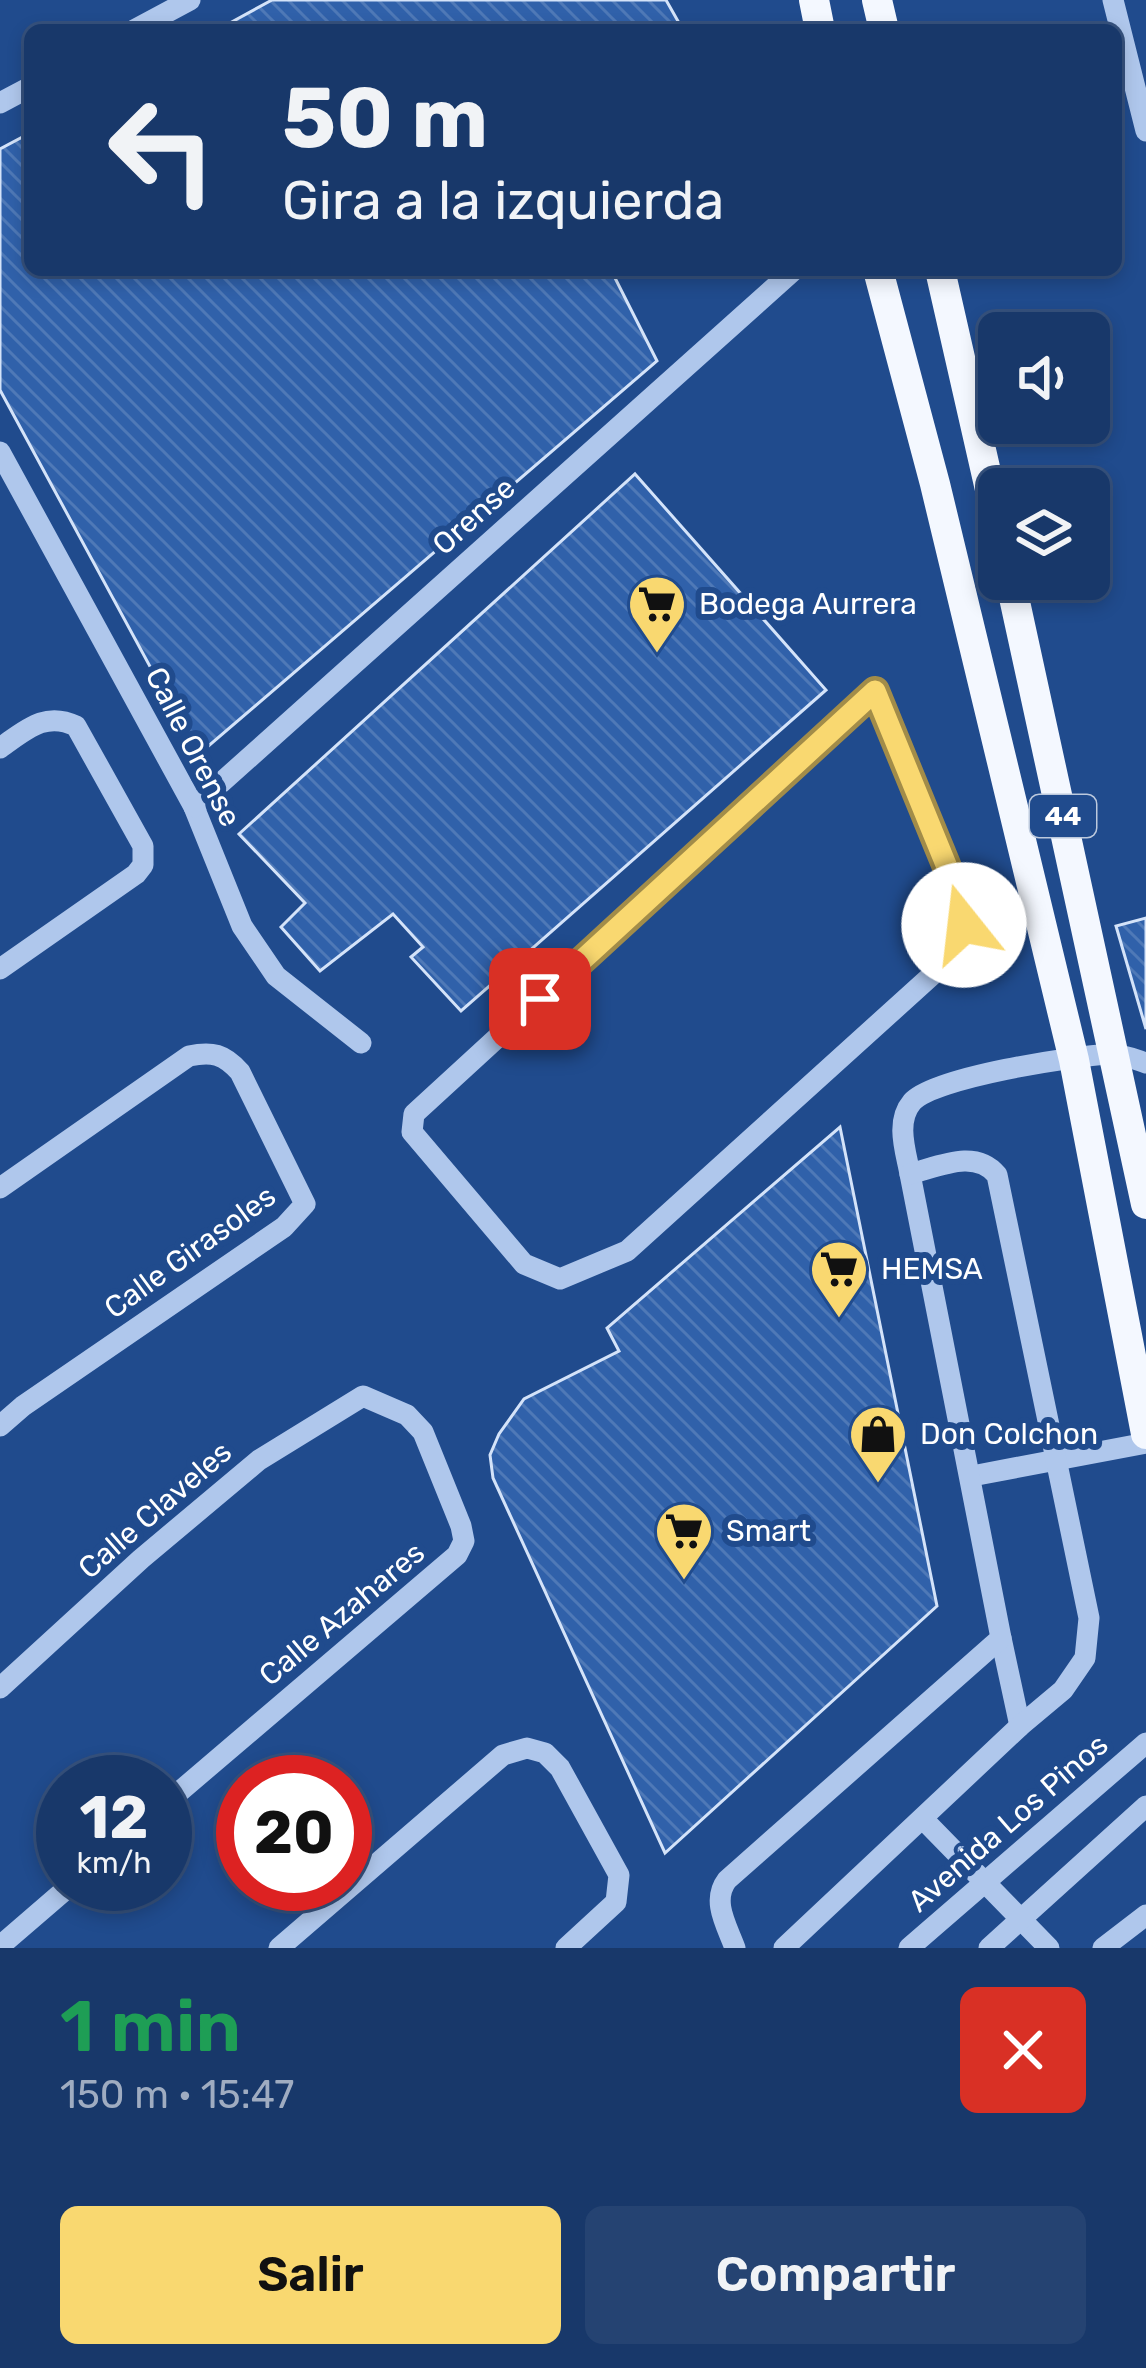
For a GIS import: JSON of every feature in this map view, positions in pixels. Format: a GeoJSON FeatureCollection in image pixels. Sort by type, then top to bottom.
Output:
{"type":"FeatureCollection","features":[{"type":"Feature","properties":{"kind":"main road","name":"44"},"geometry":{"type":"LineString","coordinates":[[880,276],[935,484],[1074,1060],[1146,1438]]}},
{"type":"Feature","properties":{"kind":"main road"},"geometry":{"type":"LineString","coordinates":[[941,276],[985,468]]}},
{"type":"Feature","properties":{"kind":"main road","name":"44"},"geometry":{"type":"LineString","coordinates":[[1015,600],[1146,1204]]}},
{"type":"Feature","properties":{"kind":"street"},"geometry":{"type":"LineString","coordinates":[[145,24],[190,0]]}},
{"type":"Feature","properties":{"kind":"street"},"geometry":{"type":"LineString","coordinates":[[1122,36],[1146,131]]}},
{"type":"Feature","properties":{"kind":"street","name":"Orense"},"geometry":{"type":"LineString","coordinates":[[194,807],[787,276]]}},
{"type":"Feature","properties":{"kind":"street","name":"Calle Orense"},"geometry":{"type":"LineString","coordinates":[[0,452],[194,807],[242,926],[276,976],[361,1043]]}},
{"type":"Feature","properties":{"kind":"street"},"geometry":{"type":"LineString","coordinates":[[964,925],[947,867],[875,691],[426,1100],[414,1114],[412,1132],[524,1264],[560,1279],[577,1275],[627,1251],[786,1108],[940,967],[964,925],[1036,911]]}},
{"type":"Feature","properties":{"kind":"street"},"geometry":{"type":"LineString","coordinates":[[0,748],[43,719],[64,720],[84,736],[142,846],[143,865],[0,968]]}},
{"type":"Feature","properties":{"kind":"street","name":"Calle Girasoles"},"geometry":{"type":"LineString","coordinates":[[0,1188],[189,1056],[210,1052],[228,1059],[240,1072],[304,1204],[284,1228],[0,1426]]}},
{"type":"Feature","properties":{"kind":"street"},"geometry":{"type":"LineString","coordinates":[[1020,1726],[902,1124],[913,1100],[1029,1063],[1115,1054],[1146,1063]]}},
{"type":"Feature","properties":{"kind":"street"},"geometry":{"type":"LineString","coordinates":[[784,1948],[1064,1690],[1084,1658],[1089,1618],[997,1175],[971,1159],[910,1174]]}},
{"type":"Feature","properties":{"kind":"street","name":"Calle Claveles"},"geometry":{"type":"LineString","coordinates":[[0,1688],[141,1559],[259,1460],[363,1396]]}},
{"type":"Feature","properties":{"kind":"street","name":"Calle Azahares"},"geometry":{"type":"LineString","coordinates":[[192,1781],[457,1555],[464,1541],[423,1432],[407,1415],[363,1396]]}},
{"type":"Feature","properties":{"kind":"street"},"geometry":{"type":"LineString","coordinates":[[972,1476],[1146,1438]]}},
{"type":"Feature","properties":{"kind":"street"},"geometry":{"type":"LineString","coordinates":[[735,1948],[719,1905],[721,1888],[1001,1638]]}},
{"type":"Feature","properties":{"kind":"street","name":"Avenida Los Pinos"},"geometry":{"type":"LineString","coordinates":[[909,1948],[1146,1743]]}},
{"type":"Feature","properties":{"kind":"street"},"geometry":{"type":"LineString","coordinates":[[279,1948],[503,1755],[527,1748],[544,1753],[560,1768],[619,1875],[616,1902],[566,1948]]}},
{"type":"Feature","properties":{"kind":"street"},"geometry":{"type":"LineString","coordinates":[[988,1948],[1146,1806]]}},
{"type":"Feature","properties":{"kind":"street"},"geometry":{"type":"LineString","coordinates":[[923,1819],[1049,1948]]}},
{"type":"Feature","properties":{"kind":"street"},"geometry":{"type":"LineString","coordinates":[[0,1946],[41,1911]]}},
{"type":"Feature","properties":{"kind":"street"},"geometry":{"type":"LineString","coordinates":[[1102,1948],[1146,1915]]}},
{"type":"Feature","properties":{"kind":"building"},"geometry":{"type":"Polygon","coordinates":[[[272,0],[666,0],[680,24],[228,24],[272,0]]]}},
{"type":"Feature","properties":{"kind":"building"},"geometry":{"type":"Polygon","coordinates":[[[24,136],[24,276],[614,276],[657,361],[198,755],[0,390],[0,149],[24,136]]]}},
{"type":"Feature","properties":{"kind":"building"},"geometry":{"type":"Polygon","coordinates":[[[635,474],[826,690],[461,1011],[411,957],[423,947],[393,914],[320,971],[281,927],[305,903],[239,834],[635,474]]]}},
{"type":"Feature","properties":{"kind":"building"},"geometry":{"type":"Polygon","coordinates":[[[1146,918],[1146,1029],[1116,926],[1146,918]]]}},
{"type":"Feature","properties":{"kind":"building"},"geometry":{"type":"Polygon","coordinates":[[[840,1127],[937,1606],[665,1853],[493,1478],[490,1455],[524,1399],[619,1351],[607,1328],[840,1127]]]}},
{"type":"Feature","properties":{"kind":"place","name":"Bodega Aurrera"},"geometry":{"type":"Point","coordinates":[657,655]}},
{"type":"Feature","properties":{"kind":"place","name":"HEMSA"},"geometry":{"type":"Point","coordinates":[839,1320]}},
{"type":"Feature","properties":{"kind":"place","name":"Don Colchon"},"geometry":{"type":"Point","coordinates":[878,1485]}},
{"type":"Feature","properties":{"kind":"place","name":"Smart"},"geometry":{"type":"Point","coordinates":[684,1582]}},
{"type":"Feature","properties":{"kind":"route"},"geometry":{"type":"LineString","coordinates":[[540,999],[875,691],[947,867],[964,925]]}}]}
